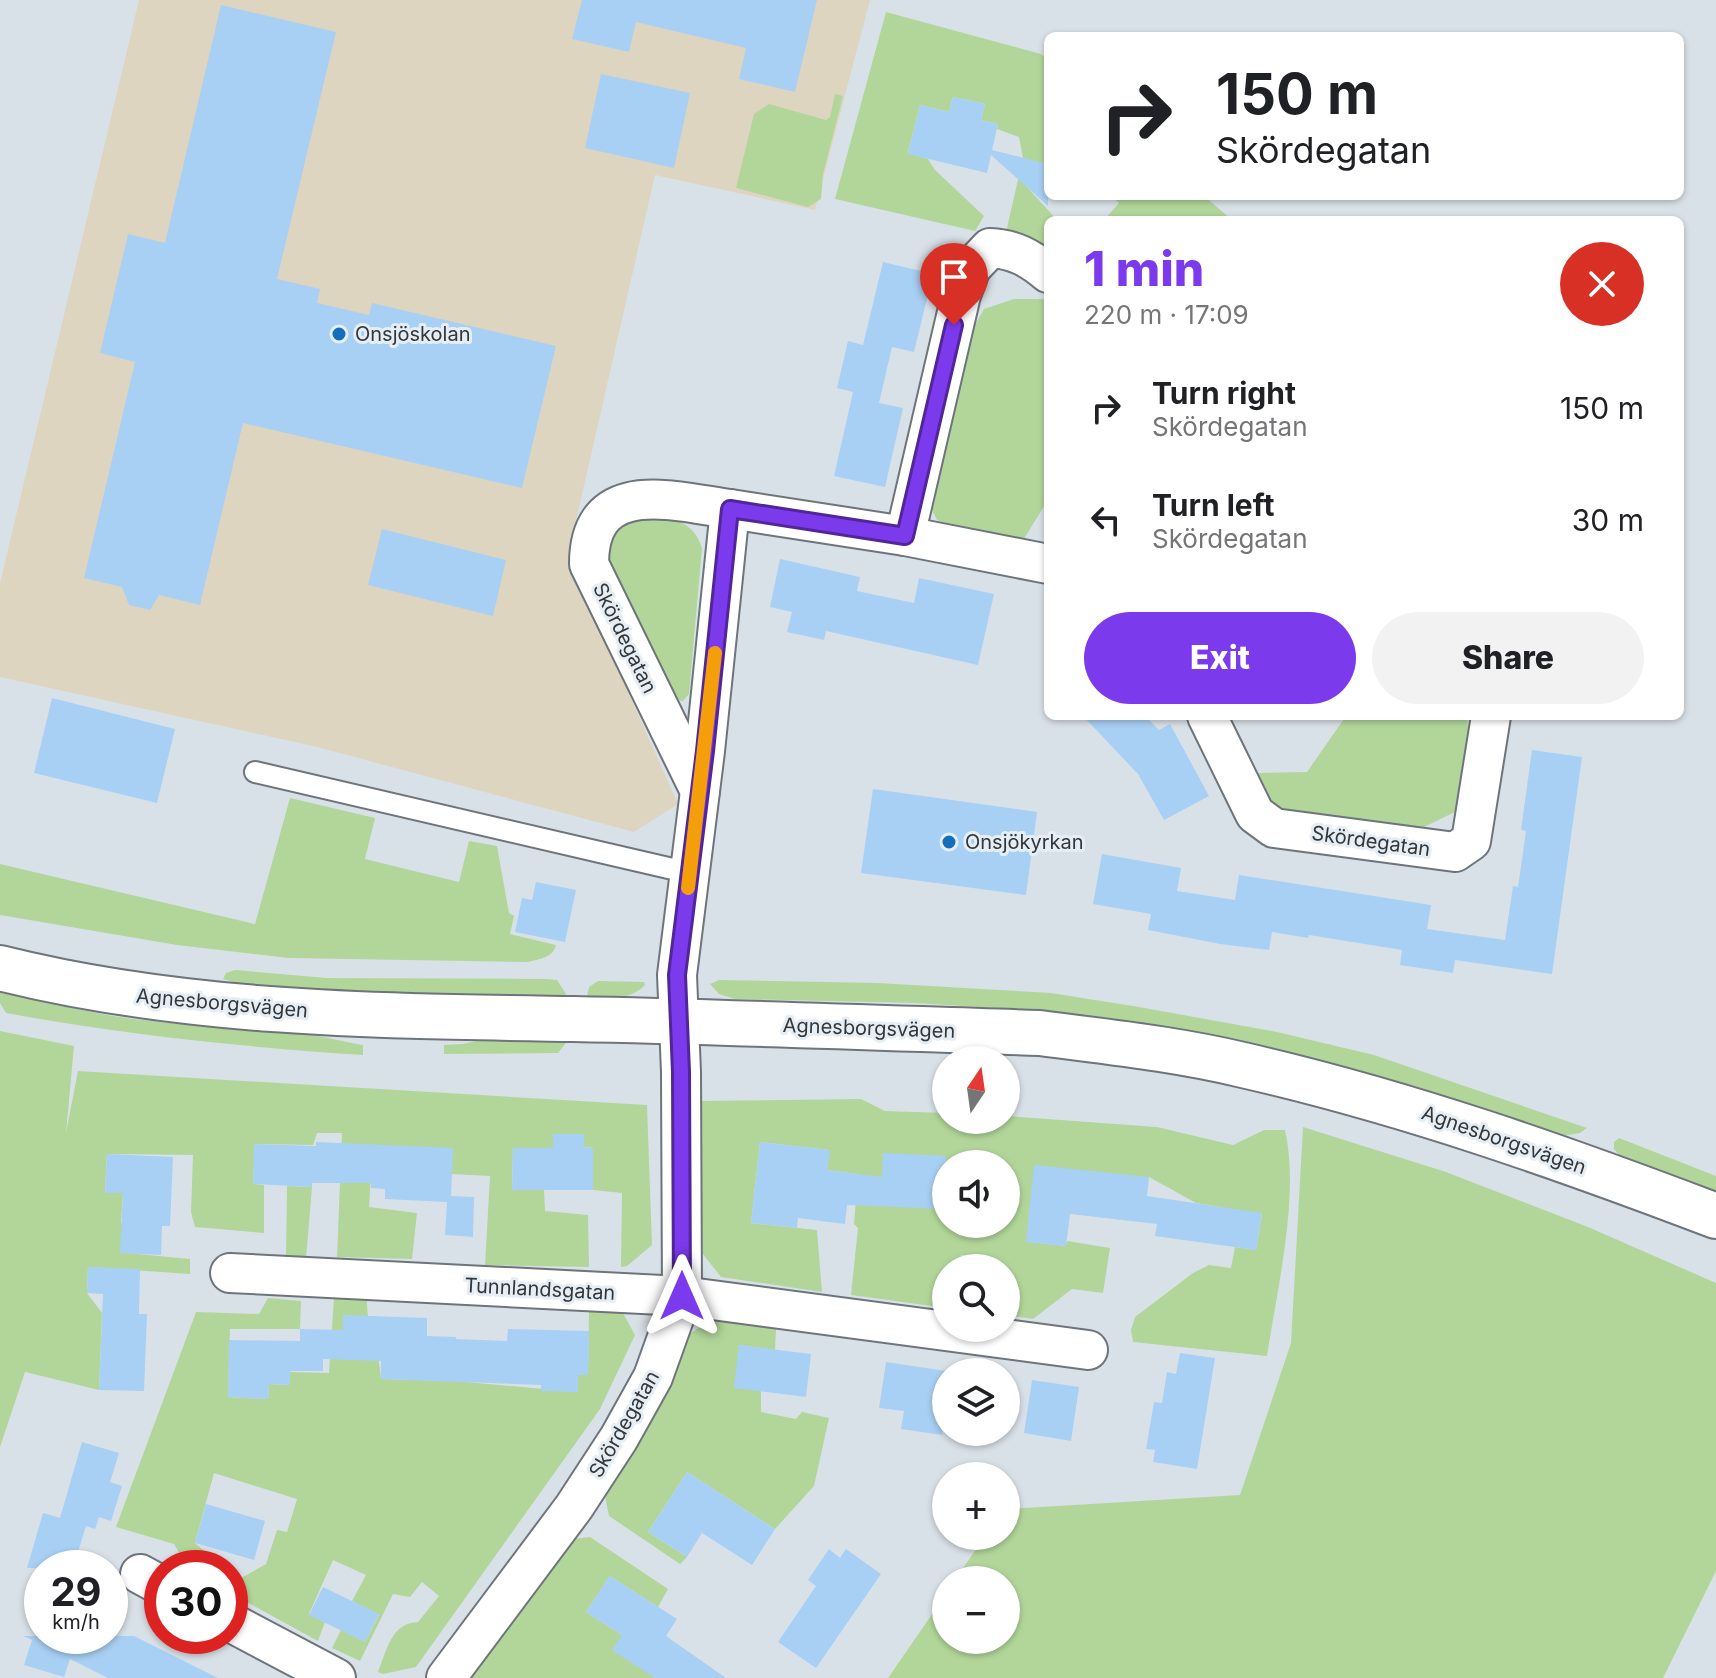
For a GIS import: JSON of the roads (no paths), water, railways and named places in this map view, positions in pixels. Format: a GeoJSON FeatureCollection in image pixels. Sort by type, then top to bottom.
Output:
{"type":"FeatureCollection","features":[{"type":"Feature","properties":{"kind":"street"},"geometry":{"type":"LineString","coordinates":[[905,536],[961,295],[971,268],[979,256],[990,248],[1006,249],[1025,256],[1044,270]]}},
{"type":"Feature","properties":{"kind":"street","name":"Skördegatan"},"geometry":{"type":"LineString","coordinates":[[700,791],[589,564],[589,543],[599,522],[619,504],[638,499],[730,509],[905,536],[1044,563]]}},
{"type":"Feature","properties":{"kind":"street","name":"Skördegatan"},"geometry":{"type":"LineString","coordinates":[[446,1678],[574,1507],[619,1438],[653,1377],[682,1296],[677,975],[730,509]]}},
{"type":"Feature","properties":{"kind":"street","name":"Skördegatan"},"geometry":{"type":"LineString","coordinates":[[1209,720],[1255,814],[1274,828],[1455,852],[1471,841],[1490,720]]}},
{"type":"Feature","properties":{"kind":"street","name":"Agnesborgsvägen"},"geometry":{"type":"LineString","coordinates":[[0,968],[69,985],[219,1007],[430,1017],[1040,1033],[1139,1046],[1240,1064],[1440,1117],[1716,1216]]}},
{"type":"Feature","properties":{"kind":"street","name":"Tunnlandsgatan"},"geometry":{"type":"LineString","coordinates":[[230,1273],[682,1296],[1088,1350]]}},
{"type":"Feature","properties":{"kind":"street"},"geometry":{"type":"LineString","coordinates":[[248,1632],[336,1678]]}},
{"type":"Feature","properties":{"kind":"lane"},"geometry":{"type":"LineString","coordinates":[[255,772],[690,873]]}},
{"type":"Feature","properties":{"kind":"place","name":"Onsjöskolan"},"geometry":{"type":"Point","coordinates":[339,334]}},
{"type":"Feature","properties":{"kind":"place","name":"Onsjökyrkan"},"geometry":{"type":"Point","coordinates":[949,842]}}]}
